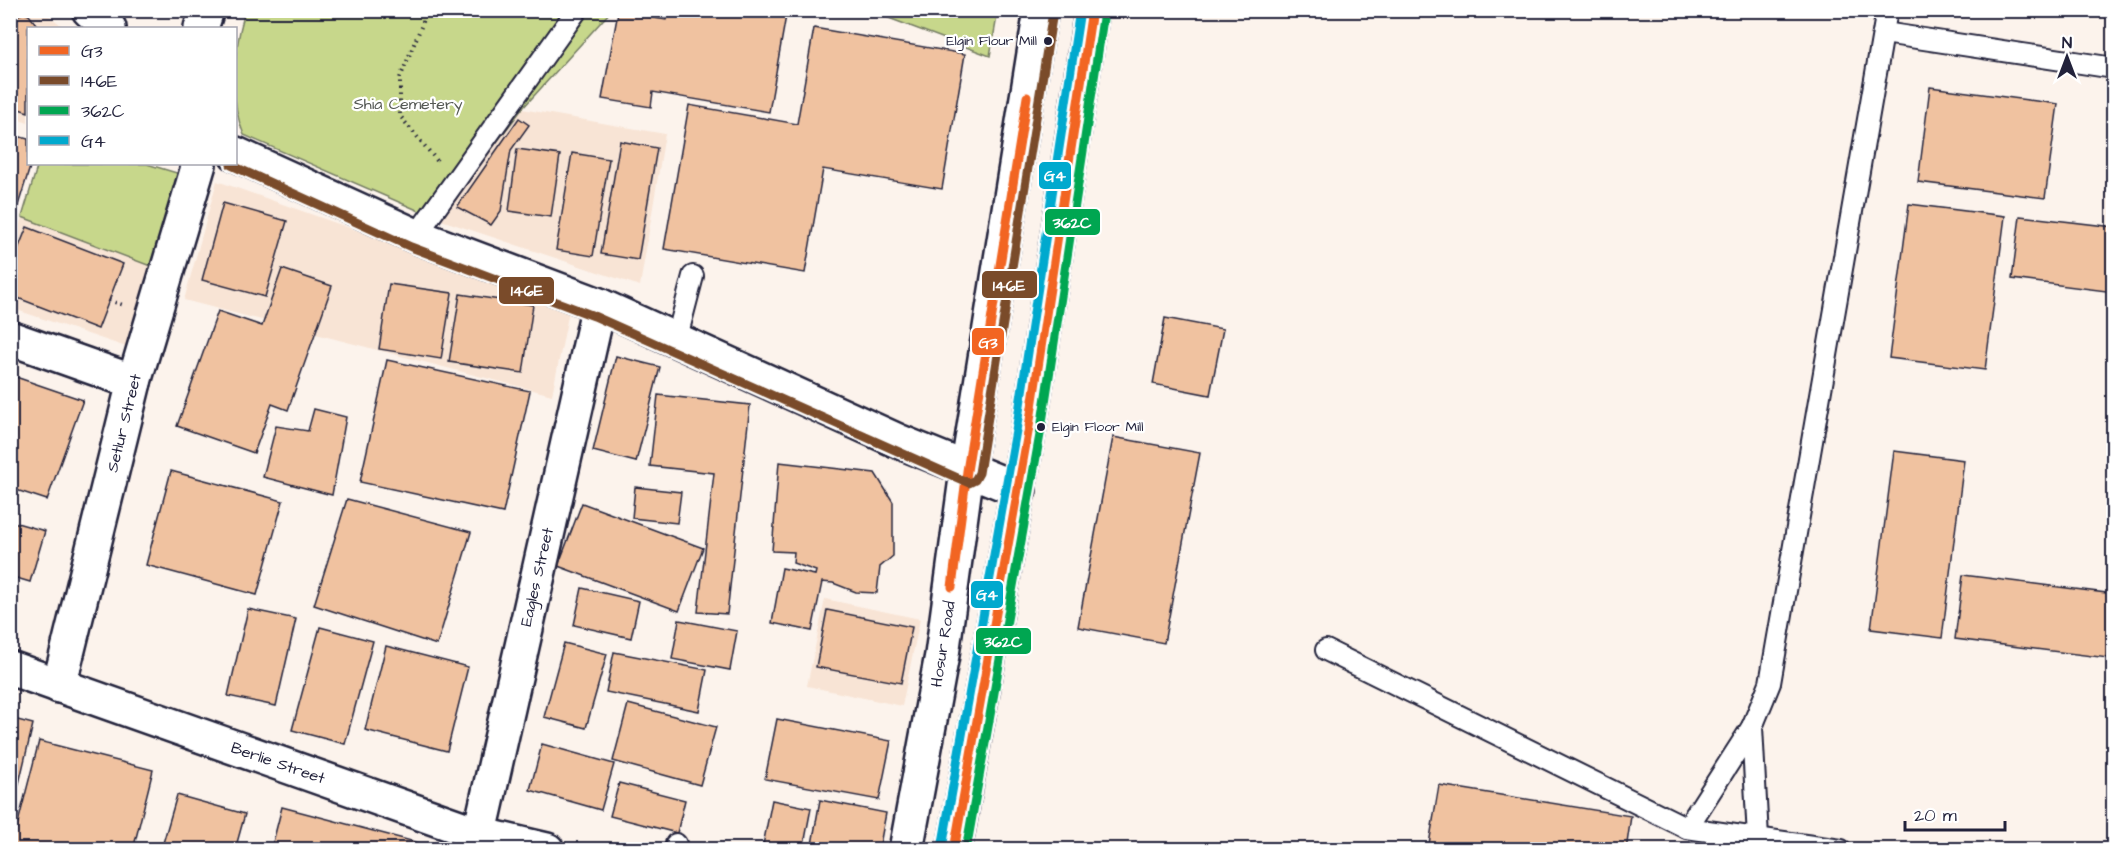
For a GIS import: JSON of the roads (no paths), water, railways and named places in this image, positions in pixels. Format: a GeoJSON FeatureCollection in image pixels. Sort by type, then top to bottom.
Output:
{"type":"FeatureCollection","features":[{"type":"Feature","properties":{"kind":"street"},"geometry":{"type":"LineString","coordinates":[[89,10],[108,27]]}},
{"type":"Feature","properties":{"kind":"street"},"geometry":{"type":"LineString","coordinates":[[201,27],[207,10]]}},
{"type":"Feature","properties":{"kind":"street","name":"Hosur Road"},"geometry":{"type":"LineString","coordinates":[[906,849],[942,655],[967,471],[1041,10]]}},
{"type":"Feature","properties":{"kind":"street"},"geometry":{"type":"LineString","coordinates":[[954,849],[1019,490],[1056,264],[1092,10]]}},
{"type":"Feature","properties":{"kind":"street"},"geometry":{"type":"LineString","coordinates":[[237,154],[416,236],[599,305],[967,471],[1019,490]]}},
{"type":"Feature","properties":{"kind":"street","name":"Setlur Street"},"geometry":{"type":"LineString","coordinates":[[59,686],[134,382],[199,165]]}},
{"type":"Feature","properties":{"kind":"street","name":"Eagles Street"},"geometry":{"type":"LineString","coordinates":[[478,842],[599,305]]}},
{"type":"Feature","properties":{"kind":"street"},"geometry":{"type":"LineString","coordinates":[[10,338],[134,382]]}},
{"type":"Feature","properties":{"kind":"street","name":"Berlie Street"},"geometry":{"type":"LineString","coordinates":[[10,668],[478,842],[548,849]]}},
{"type":"Feature","properties":{"kind":"lane"},"geometry":{"type":"LineString","coordinates":[[416,236],[577,10]]}},
{"type":"Feature","properties":{"kind":"lane"},"geometry":{"type":"LineString","coordinates":[[1687,828],[1752,727],[1770,683],[1887,10]]}},
{"type":"Feature","properties":{"kind":"lane"},"geometry":{"type":"LineString","coordinates":[[1884,33],[2114,68]]}},
{"type":"Feature","properties":{"kind":"lane"},"geometry":{"type":"LineString","coordinates":[[676,340],[693,276]]}},
{"type":"Feature","properties":{"kind":"lane"},"geometry":{"type":"LineString","coordinates":[[1326,650],[1687,828],[1842,849]]}},
{"type":"Feature","properties":{"kind":"lane"},"geometry":{"type":"LineString","coordinates":[[1752,727],[1758,838]]}},
{"type":"Feature","properties":{"kind":"place","name":"Elgin Flour Mill"},"geometry":{"type":"Point","coordinates":[1048,41]}},
{"type":"Feature","properties":{"kind":"place","name":"Elgin Floor Mill"},"geometry":{"type":"Point","coordinates":[1041,427]}},
{"type":"Feature","properties":{"kind":"park label","name":"Shia Cemetery"},"geometry":{"type":"Point","coordinates":[408,104]}}]}
